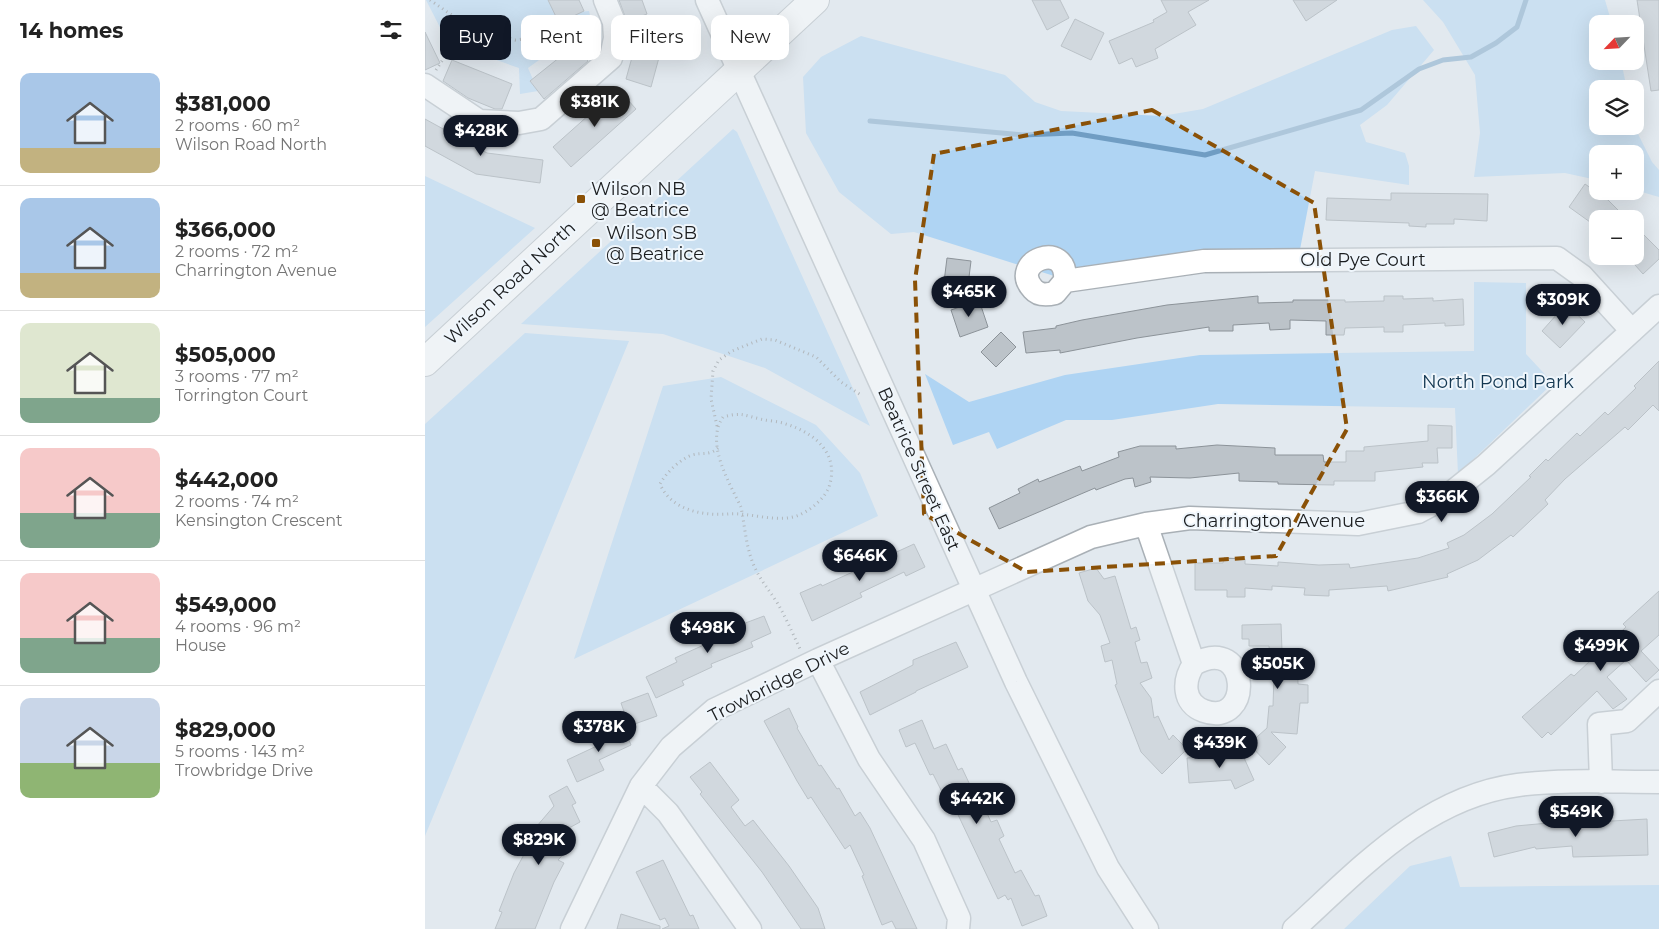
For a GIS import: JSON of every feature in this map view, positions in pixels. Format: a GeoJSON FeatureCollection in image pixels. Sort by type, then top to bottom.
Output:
{"type":"FeatureCollection","features":[{"type":"Feature","properties":{"kind":"main road","name":"Wilson Road North"},"geometry":{"type":"LineString","coordinates":[[789,19],[815,0]]}},
{"type":"Feature","properties":{"kind":"main road","name":"Wilson Road North"},"geometry":{"type":"LineString","coordinates":[[425,362],[734,60]]}},
{"type":"Feature","properties":{"kind":"street","name":"Beatrice Street East"},"geometry":{"type":"LineString","coordinates":[[707,0],[714,15]]}},
{"type":"Feature","properties":{"kind":"street"},"geometry":{"type":"LineString","coordinates":[[425,85],[479,121],[519,123],[541,119],[611,58],[615,38],[614,22],[607,5]]}},
{"type":"Feature","properties":{"kind":"street","name":"Beatrice Street East"},"geometry":{"type":"LineString","coordinates":[[734,60],[1016,682],[1108,868],[1147,929]]}},
{"type":"Feature","properties":{"kind":"street","name":"Old Pye Court"},"geometry":{"type":"LineString","coordinates":[[1065,281],[1204,261],[1557,258],[1582,276],[1632,331]]}},
{"type":"Feature","properties":{"kind":"street","name":"Charrington Avenue"},"geometry":{"type":"LineString","coordinates":[[974,590],[1091,537],[1146,524],[1189,518],[1358,524],[1418,512],[1446,497],[1486,465],[1659,306]]}},
{"type":"Feature","properties":{"kind":"street"},"geometry":{"type":"LineString","coordinates":[[1146,524],[1194,664]]}},
{"type":"Feature","properties":{"kind":"street","name":"Trowbridge Drive"},"geometry":{"type":"LineString","coordinates":[[572,929],[641,786],[671,747],[714,710],[813,662],[974,590]]}},
{"type":"Feature","properties":{"kind":"street"},"geometry":{"type":"LineString","coordinates":[[813,662],[869,759],[925,840],[959,918],[958,929]]}},
{"type":"Feature","properties":{"kind":"street"},"geometry":{"type":"LineString","coordinates":[[1601,782],[1599,724],[1627,721],[1659,691]]}},
{"type":"Feature","properties":{"kind":"street"},"geometry":{"type":"LineString","coordinates":[[1294,929],[1395,838],[1419,822],[1444,809],[1481,794],[1516,785],[1659,782]]}},
{"type":"Feature","properties":{"kind":"street"},"geometry":{"type":"LineString","coordinates":[[641,786],[668,813],[750,929]]}},
{"type":"Feature","properties":{"kind":"path"},"geometry":{"type":"LineString","coordinates":[[430,0],[452,15]]}},
{"type":"Feature","properties":{"kind":"path"},"geometry":{"type":"LineString","coordinates":[[511,39],[515,40],[549,36],[607,5]]}},
{"type":"Feature","properties":{"kind":"path"},"geometry":{"type":"LineString","coordinates":[[425,85],[442,60]]}},
{"type":"Feature","properties":{"kind":"path"},"geometry":{"type":"LineString","coordinates":[[813,662],[754,566],[742,513],[724,470],[718,448],[717,426],[711,399],[713,371],[719,360],[732,351],[762,339],[775,340],[816,357],[841,382],[861,395]]}},
{"type":"Feature","properties":{"kind":"path"},"geometry":{"type":"LineString","coordinates":[[717,426],[723,417],[741,412],[760,419],[784,423],[804,430],[821,443],[830,459],[833,474],[826,493],[815,505],[799,516],[783,518],[742,513],[718,515],[694,512],[673,503],[664,495],[660,484],[664,477],[690,456],[706,455],[718,448]]}},
{"type":"Feature","properties":{"kind":"highlighted area"},"geometry":{"type":"Polygon","coordinates":[[[1152,110],[1314,203],[1347,429],[1276,556],[1027,572],[924,514],[915,280],[934,154],[1152,110]]]}},
{"type":"Feature","properties":{"kind":"green space"},"geometry":{"type":"Polygon","coordinates":[[[426,0],[554,0],[561,14],[589,11],[590,15],[521,15],[521,60],[539,60],[528,68],[538,91],[520,94],[519,68],[496,60],[511,60],[511,15],[440,15],[440,27],[426,0]]]}},
{"type":"Feature","properties":{"kind":"green space"},"geometry":{"type":"Polygon","coordinates":[[[1423,0],[1605,0],[1609,15],[1589,15],[1589,70],[1623,70],[1625,80],[1589,80],[1589,135],[1638,135],[1644,145],[1589,145],[1589,178],[1565,173],[1474,177],[1480,133],[1475,75],[1443,22],[1423,0]]]}},
{"type":"Feature","properties":{"kind":"green space"},"geometry":{"type":"Polygon","coordinates":[[[1416,26],[1434,50],[1387,105],[1360,125],[1366,142],[1405,153],[1409,166],[1409,185],[1315,171],[1298,260],[1067,280],[914,232],[891,234],[839,192],[806,133],[803,77],[821,57],[861,36],[1005,75],[1035,102],[1061,111],[1162,116],[1203,109],[1392,30],[1416,26]]]}},
{"type":"Feature","properties":{"kind":"green space"},"geometry":{"type":"Polygon","coordinates":[[[733,129],[737,132],[870,426],[765,368],[663,334],[521,324],[733,129]]]}},
{"type":"Feature","properties":{"kind":"green space"},"geometry":{"type":"Polygon","coordinates":[[[1644,146],[1652,162],[1659,170],[1659,197],[1644,193],[1644,146]]]}},
{"type":"Feature","properties":{"kind":"green space"},"geometry":{"type":"Polygon","coordinates":[[[425,176],[535,228],[425,327],[425,176]]]}},
{"type":"Feature","properties":{"kind":"green space","name":"North Pond Park"},"geometry":{"type":"Polygon","coordinates":[[[1474,282],[1526,283],[1526,354],[1553,383],[1458,474],[1455,408],[1218,404],[1112,420],[1066,420],[997,449],[989,432],[953,445],[925,374],[969,402],[1065,375],[1200,355],[1474,351],[1474,282]]]}},
{"type":"Feature","properties":{"kind":"green space"},"geometry":{"type":"Polygon","coordinates":[[[525,333],[629,341],[425,836],[425,424],[525,333]]]}},
{"type":"Feature","properties":{"kind":"green space"},"geometry":{"type":"Polygon","coordinates":[[[721,377],[816,425],[860,473],[878,516],[574,659],[663,386],[721,377]]]}},
{"type":"Feature","properties":{"kind":"green space"},"geometry":{"type":"Polygon","coordinates":[[[1451,856],[1460,887],[1659,885],[1659,929],[1344,929],[1410,866],[1451,856]]]}},
{"type":"Feature","properties":{"kind":"building"},"geometry":{"type":"Polygon","coordinates":[[[548,0],[579,0],[584,11],[576,15],[555,15],[548,0]]]}},
{"type":"Feature","properties":{"kind":"building"},"geometry":{"type":"Polygon","coordinates":[[[619,0],[642,0],[647,14],[624,15],[619,0]]]}},
{"type":"Feature","properties":{"kind":"building"},"geometry":{"type":"Polygon","coordinates":[[[1032,0],[1060,0],[1069,18],[1047,30],[1032,0]]]}},
{"type":"Feature","properties":{"kind":"building"},"geometry":{"type":"Polygon","coordinates":[[[1161,0],[1209,0],[1188,12],[1196,25],[1155,49],[1158,58],[1136,67],[1132,58],[1119,64],[1109,41],[1154,22],[1153,20],[1167,12],[1161,0]]]}},
{"type":"Feature","properties":{"kind":"building"},"geometry":{"type":"Polygon","coordinates":[[[1293,0],[1337,0],[1306,21],[1293,0]]]}},
{"type":"Feature","properties":{"kind":"building"},"geometry":{"type":"Polygon","coordinates":[[[1637,0],[1659,0],[1659,90],[1651,91],[1644,46],[1644,15],[1639,15],[1637,0]]]}},
{"type":"Feature","properties":{"kind":"building"},"geometry":{"type":"Polygon","coordinates":[[[1075,19],[1104,33],[1091,60],[1061,46],[1075,19]]]}},
{"type":"Feature","properties":{"kind":"building"},"geometry":{"type":"Polygon","coordinates":[[[425,32],[440,63],[425,70],[425,32]]]}},
{"type":"Feature","properties":{"kind":"building"},"geometry":{"type":"Polygon","coordinates":[[[452,60],[512,84],[502,109],[495,109],[468,98],[443,81],[452,60]]]}},
{"type":"Feature","properties":{"kind":"building"},"geometry":{"type":"Polygon","coordinates":[[[556,60],[588,61],[544,99],[530,81],[556,60]]]}},
{"type":"Feature","properties":{"kind":"building"},"geometry":{"type":"Polygon","coordinates":[[[631,60],[658,60],[651,87],[626,79],[631,60]]]}},
{"type":"Feature","properties":{"kind":"building"},"geometry":{"type":"Polygon","coordinates":[[[618,89],[636,109],[571,167],[553,147],[618,89]]]}},
{"type":"Feature","properties":{"kind":"building"},"geometry":{"type":"Polygon","coordinates":[[[425,119],[487,153],[543,160],[540,183],[476,174],[425,146],[425,119]]]}},
{"type":"Feature","properties":{"kind":"building"},"geometry":{"type":"Polygon","coordinates":[[[1585,184],[1589,187],[1589,200],[1608,200],[1618,210],[1589,210],[1589,221],[1569,207],[1585,184]]]}},
{"type":"Feature","properties":{"kind":"building"},"geometry":{"type":"Polygon","coordinates":[[[1391,193],[1488,194],[1487,221],[1454,219],[1454,224],[1426,224],[1426,227],[1409,226],[1409,223],[1326,220],[1327,198],[1391,200],[1391,193]]]}},
{"type":"Feature","properties":{"kind":"building"},"geometry":{"type":"Polygon","coordinates":[[[1644,235],[1659,250],[1659,259],[1643,274],[1635,265],[1644,265],[1644,235]]]}},
{"type":"Feature","properties":{"kind":"building"},"geometry":{"type":"Polygon","coordinates":[[[947,258],[971,261],[967,293],[943,290],[947,258]]]}},
{"type":"Feature","properties":{"kind":"building"},"geometry":{"type":"Polygon","coordinates":[[[1258,296],[1258,303],[1293,302],[1293,300],[1384,301],[1384,296],[1403,296],[1403,299],[1433,298],[1433,301],[1463,299],[1464,325],[1445,326],[1445,323],[1403,325],[1403,332],[1384,332],[1384,327],[1345,328],[1344,335],[1326,335],[1326,321],[1290,320],[1290,329],[1270,330],[1269,323],[1233,325],[1233,331],[1209,331],[1209,327],[1137,338],[1060,353],[1060,350],[1026,353],[1023,332],[1056,328],[1056,326],[1082,320],[1167,305],[1258,296]]]}},
{"type":"Feature","properties":{"kind":"building"},"geometry":{"type":"Polygon","coordinates":[[[979,300],[988,327],[960,337],[951,310],[979,300]]]}},
{"type":"Feature","properties":{"kind":"building"},"geometry":{"type":"Polygon","coordinates":[[[1566,304],[1585,322],[1560,348],[1542,331],[1566,304]]]}},
{"type":"Feature","properties":{"kind":"building"},"geometry":{"type":"Polygon","coordinates":[[[1001,332],[1016,347],[996,367],[981,352],[1001,332]]]}},
{"type":"Feature","properties":{"kind":"building"},"geometry":{"type":"Polygon","coordinates":[[[1659,361],[1659,411],[1653,405],[1628,430],[1625,427],[1565,479],[1545,500],[1548,504],[1513,537],[1511,535],[1478,560],[1447,574],[1448,577],[1388,591],[1387,586],[1329,590],[1329,596],[1304,595],[1305,588],[1272,586],[1272,590],[1245,588],[1245,597],[1227,597],[1227,590],[1195,590],[1195,563],[1223,563],[1224,558],[1245,559],[1245,564],[1278,566],[1278,562],[1319,565],[1349,564],[1350,568],[1418,558],[1449,548],[1447,543],[1464,535],[1492,514],[1531,477],[1529,476],[1546,459],[1548,461],[1577,433],[1580,436],[1605,412],[1608,415],[1636,388],[1634,386],[1659,361]]]}},
{"type":"Feature","properties":{"kind":"building"},"geometry":{"type":"Polygon","coordinates":[[[1428,425],[1452,426],[1452,448],[1437,448],[1438,463],[1422,463],[1423,467],[1375,472],[1375,481],[1334,481],[1334,485],[1278,484],[1278,482],[1239,481],[1239,473],[1190,478],[1150,477],[1151,482],[1135,487],[1133,478],[1125,479],[1096,490],[1095,488],[999,529],[989,508],[1020,493],[1018,489],[1038,479],[1039,482],[1080,466],[1082,471],[1119,457],[1118,452],[1140,446],[1176,446],[1176,449],[1217,445],[1275,448],[1275,455],[1323,455],[1324,462],[1346,462],[1346,451],[1364,451],[1364,447],[1428,441],[1428,425]]]}},
{"type":"Feature","properties":{"kind":"building"},"geometry":{"type":"Polygon","coordinates":[[[914,544],[925,567],[906,576],[904,572],[860,593],[862,597],[812,621],[800,593],[821,584],[822,586],[914,544]]]}},
{"type":"Feature","properties":{"kind":"building"},"geometry":{"type":"Polygon","coordinates":[[[1096,568],[1104,579],[1115,576],[1131,629],[1136,627],[1140,640],[1135,642],[1141,663],[1147,662],[1152,678],[1140,683],[1151,698],[1154,718],[1158,716],[1169,740],[1173,735],[1187,749],[1162,774],[1141,752],[1115,685],[1117,684],[1112,660],[1105,662],[1101,646],[1110,643],[1100,615],[1088,601],[1079,573],[1096,568]]]}},
{"type":"Feature","properties":{"kind":"building"},"geometry":{"type":"Polygon","coordinates":[[[1659,591],[1659,635],[1641,651],[1659,670],[1646,682],[1626,660],[1607,677],[1627,699],[1613,709],[1597,691],[1551,735],[1548,732],[1542,738],[1522,717],[1571,674],[1574,676],[1626,627],[1623,624],[1659,591]]]}},
{"type":"Feature","properties":{"kind":"building"},"geometry":{"type":"Polygon","coordinates":[[[764,616],[771,633],[751,642],[753,647],[711,664],[712,667],[682,681],[684,685],[656,698],[646,677],[677,662],[675,658],[706,644],[702,636],[730,624],[732,628],[764,616]]]}},
{"type":"Feature","properties":{"kind":"building"},"geometry":{"type":"Polygon","coordinates":[[[1281,624],[1282,651],[1297,651],[1298,684],[1308,685],[1308,703],[1300,703],[1297,734],[1271,732],[1286,747],[1269,765],[1249,744],[1267,728],[1269,706],[1273,706],[1274,676],[1271,676],[1269,646],[1249,646],[1249,639],[1242,639],[1242,625],[1281,624]]]}},
{"type":"Feature","properties":{"kind":"building"},"geometry":{"type":"Polygon","coordinates":[[[956,642],[968,667],[870,715],[860,692],[913,665],[913,660],[956,642]]]}},
{"type":"Feature","properties":{"kind":"building"},"geometry":{"type":"Polygon","coordinates":[[[648,693],[657,716],[629,726],[621,703],[648,693]]]}},
{"type":"Feature","properties":{"kind":"building"},"geometry":{"type":"Polygon","coordinates":[[[789,708],[797,728],[819,766],[821,765],[837,789],[839,788],[855,816],[860,812],[870,828],[917,929],[896,929],[892,921],[882,925],[862,876],[864,875],[850,845],[845,849],[811,797],[808,799],[797,781],[764,721],[789,708]]]}},
{"type":"Feature","properties":{"kind":"building"},"geometry":{"type":"Polygon","coordinates":[[[922,720],[934,749],[946,744],[958,770],[962,768],[978,802],[981,800],[991,822],[997,820],[1004,836],[999,839],[1015,873],[1021,870],[1035,896],[1039,895],[1047,916],[1022,926],[1011,898],[1008,900],[1005,895],[998,899],[951,800],[947,802],[933,774],[930,775],[915,743],[906,747],[899,730],[922,720]]]}},
{"type":"Feature","properties":{"kind":"building"},"geometry":{"type":"Polygon","coordinates":[[[622,723],[631,745],[599,760],[604,770],[577,782],[567,760],[599,745],[595,735],[622,723]]]}},
{"type":"Feature","properties":{"kind":"building"},"geometry":{"type":"Polygon","coordinates":[[[1240,749],[1254,780],[1235,789],[1231,780],[1189,783],[1187,758],[1227,755],[1240,749]]]}},
{"type":"Feature","properties":{"kind":"building"},"geometry":{"type":"Polygon","coordinates":[[[710,762],[739,800],[731,807],[745,826],[753,820],[789,866],[818,908],[825,929],[801,929],[762,872],[700,794],[702,792],[690,777],[710,762]]]}},
{"type":"Feature","properties":{"kind":"building"},"geometry":{"type":"Polygon","coordinates":[[[567,786],[576,803],[572,805],[580,822],[560,833],[573,844],[558,860],[564,863],[554,882],[535,929],[495,929],[502,912],[499,911],[514,873],[534,836],[531,833],[554,806],[549,796],[567,786]]]}},
{"type":"Feature","properties":{"kind":"building"},"geometry":{"type":"Polygon","coordinates":[[[1647,819],[1648,855],[1573,857],[1572,846],[1536,849],[1535,847],[1494,857],[1488,833],[1516,826],[1559,822],[1559,824],[1647,819]]]}},
{"type":"Feature","properties":{"kind":"building"},"geometry":{"type":"Polygon","coordinates":[[[663,860],[690,916],[693,915],[699,929],[662,929],[669,926],[665,918],[660,920],[636,872],[663,860]]]}},
{"type":"Feature","properties":{"kind":"building"},"geometry":{"type":"Polygon","coordinates":[[[621,914],[660,926],[660,929],[617,929],[621,914]]]}},
{"type":"Feature","properties":{"kind":"waterway"},"geometry":{"type":"LineString","coordinates":[[870,121],[1023,135],[1072,133],[1205,155],[1361,110],[1419,69],[1443,60],[1471,57],[1496,43],[1517,27],[1526,0]]}},
{"type":"Feature","properties":{"kind":"place","name":"Wilson NB @ Beatrice"},"geometry":{"type":"Point","coordinates":[581,199]}},
{"type":"Feature","properties":{"kind":"place","name":"Wilson SB @ Beatrice"},"geometry":{"type":"Point","coordinates":[596,243]}}]}
